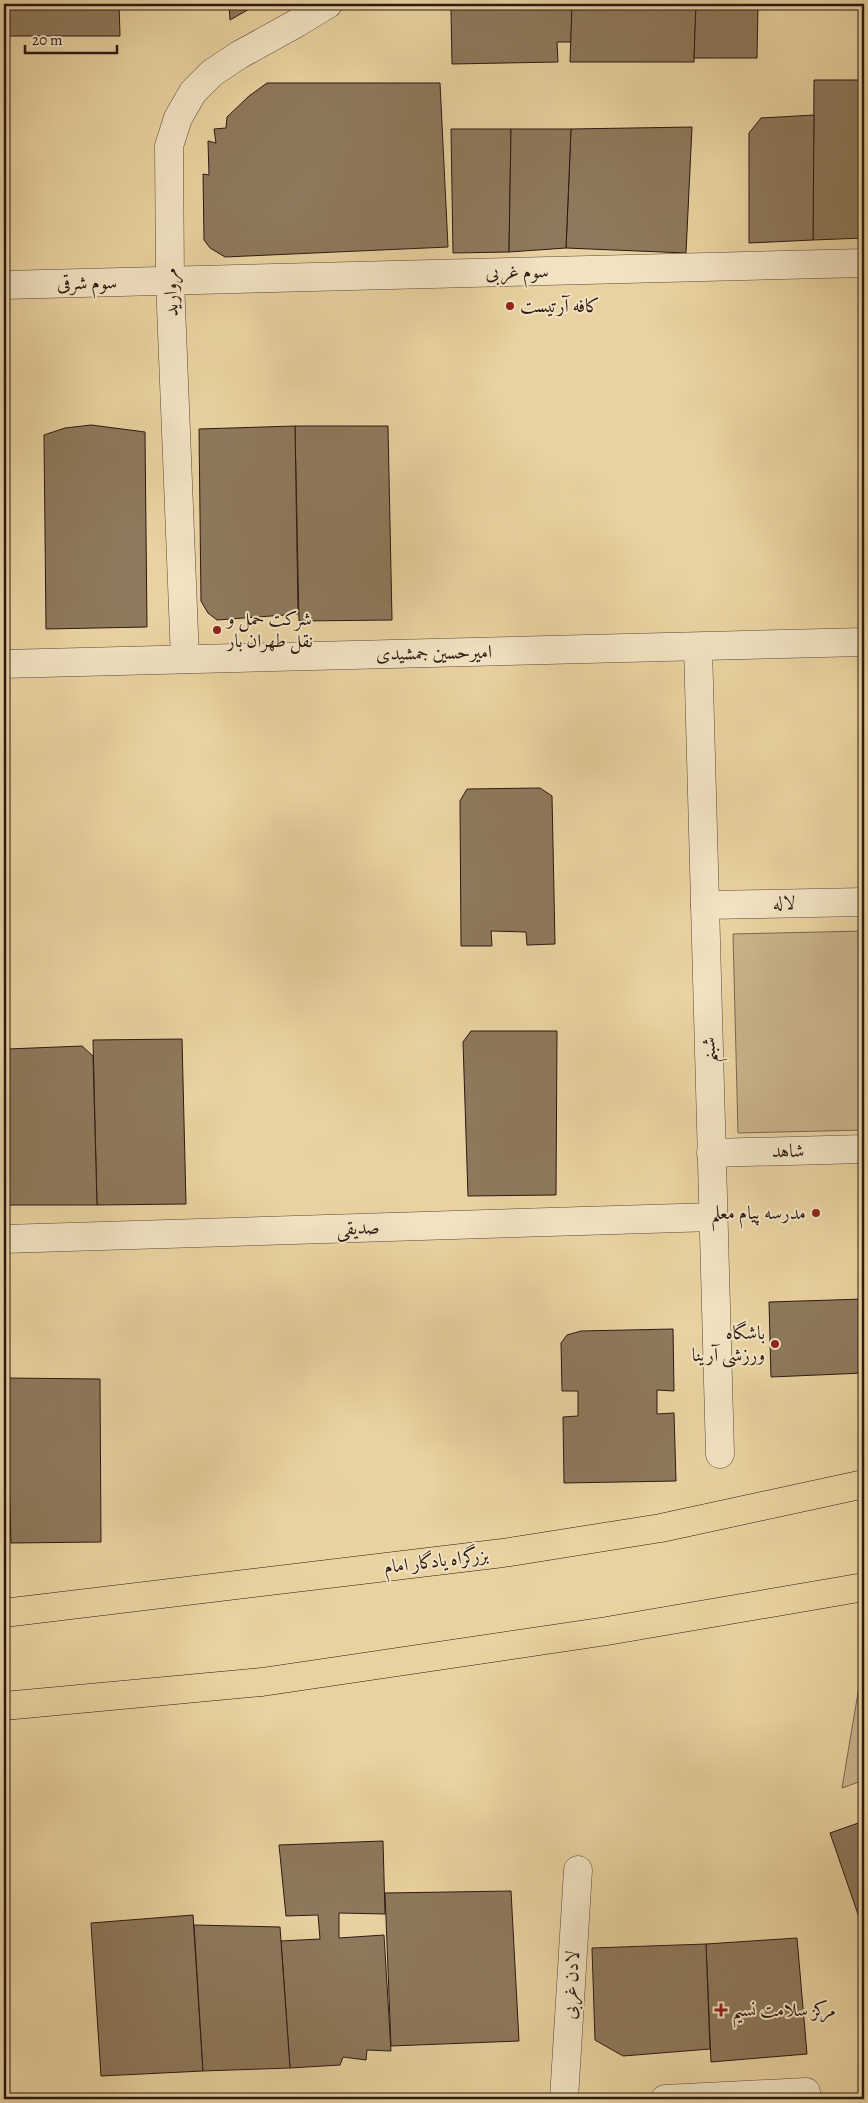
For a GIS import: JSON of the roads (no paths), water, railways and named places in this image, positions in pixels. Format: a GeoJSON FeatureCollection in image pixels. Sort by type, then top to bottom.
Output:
{"type":"FeatureCollection","features":[{"type":"Feature","properties":{"kind":"highway","name":"بزرگراه یادگار امام"},"geometry":{"type":"LineString","coordinates":[[4,1613],[503,1553],[661,1528],[864,1484]]}},
{"type":"Feature","properties":{"kind":"highway"},"geometry":{"type":"LineString","coordinates":[[4,1706],[262,1682],[607,1631],[862,1588]]}},
{"type":"Feature","properties":{"kind":"street","name":"مروارید"},"geometry":{"type":"LineString","coordinates":[[185,659],[170,281],[169,146],[178,118],[193,92],[212,73],[239,55],[298,23],[328,4]]}},
{"type":"Feature","properties":{"kind":"street","name":"سوم غربی"},"geometry":{"type":"LineString","coordinates":[[170,281],[864,263]]}},
{"type":"Feature","properties":{"kind":"street","name":"سوم شرقی"},"geometry":{"type":"LineString","coordinates":[[4,285],[170,281]]}},
{"type":"Feature","properties":{"kind":"street","name":"امیرحسین جمشیدی"},"geometry":{"type":"LineString","coordinates":[[4,664],[864,642]]}},
{"type":"Feature","properties":{"kind":"street","name":"شبنم"},"geometry":{"type":"LineString","coordinates":[[698,647],[720,1454]]}},
{"type":"Feature","properties":{"kind":"street","name":"لاله"},"geometry":{"type":"LineString","coordinates":[[704,905],[864,902]]}},
{"type":"Feature","properties":{"kind":"street","name":"شاهد"},"geometry":{"type":"LineString","coordinates":[[712,1153],[864,1149]]}},
{"type":"Feature","properties":{"kind":"street","name":"صدیقی"},"geometry":{"type":"LineString","coordinates":[[4,1239],[713,1217]]}},
{"type":"Feature","properties":{"kind":"street","name":"لادن غربی"},"geometry":{"type":"LineString","coordinates":[[564,2099],[578,1870]]}},
{"type":"Feature","properties":{"kind":"street"},"geometry":{"type":"LineString","coordinates":[[665,2099],[806,2092]]}},
{"type":"Feature","properties":{"kind":"place","name":"کافه آرتیست"},"geometry":{"type":"Point","coordinates":[510,306]}},
{"type":"Feature","properties":{"kind":"place","name":"شرکت حمل و نقل طهران بار"},"geometry":{"type":"Point","coordinates":[217,630]}},
{"type":"Feature","properties":{"kind":"place","name":"مدرسه پیام معلم"},"geometry":{"type":"Point","coordinates":[816,1213]}},
{"type":"Feature","properties":{"kind":"place","name":"باشگاه ورزشی آرینا"},"geometry":{"type":"Point","coordinates":[775,1344]}},
{"type":"Feature","properties":{"kind":"place","name":"مرکز سلامت نسیم"},"geometry":{"type":"Point","coordinates":[721,2010]}}]}
